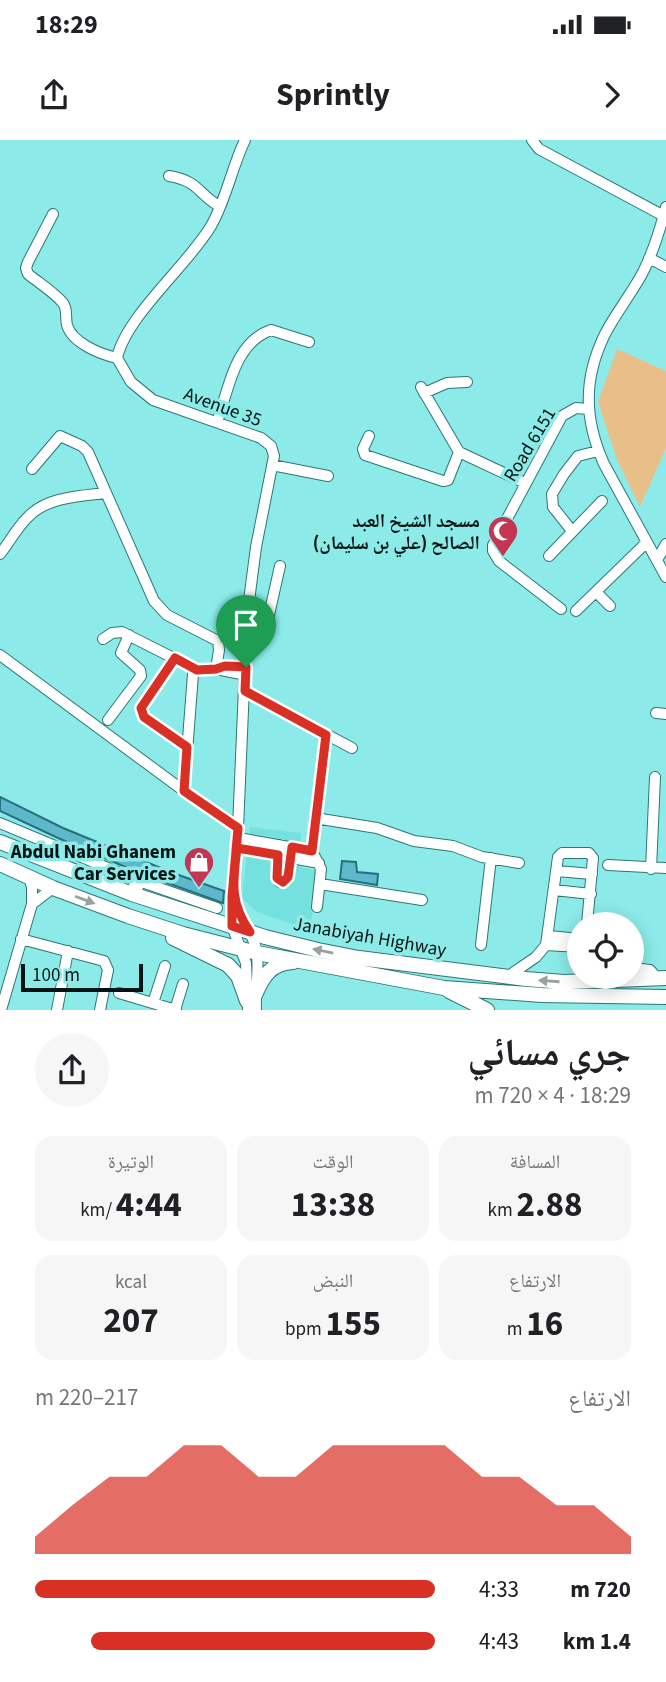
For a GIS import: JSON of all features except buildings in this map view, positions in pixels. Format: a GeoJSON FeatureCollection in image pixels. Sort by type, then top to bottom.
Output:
{"type":"FeatureCollection","features":[{"type":"Feature","properties":{"kind":"main road","name":"Janabiyah Highway"},"geometry":{"type":"LineString","coordinates":[[0,842],[136,887],[250,932],[342,955],[564,982],[662,978]]}},
{"type":"Feature","properties":{"kind":"main road","name":"Janabiyah Highway"},"geometry":{"type":"LineString","coordinates":[[0,864],[128,916],[183,934],[257,953],[444,988],[542,995],[666,997]]}},
{"type":"Feature","properties":{"kind":"main road"},"geometry":{"type":"LineString","coordinates":[[128,916],[228,965],[238,976],[251,1004]]}},
{"type":"Feature","properties":{"kind":"main road"},"geometry":{"type":"LineString","coordinates":[[251,1004],[267,973],[277,964],[313,963]]}},
{"type":"Feature","properties":{"kind":"main road"},"geometry":{"type":"LineString","coordinates":[[444,988],[487,1010]]}},
{"type":"Feature","properties":{"kind":"street"},"geometry":{"type":"LineString","coordinates":[[53,214],[28,262],[28,274],[61,301],[65,307],[69,330],[99,353],[117,358],[119,347],[136,321],[210,227],[245,140]]}},
{"type":"Feature","properties":{"kind":"street"},"geometry":{"type":"LineString","coordinates":[[532,140],[539,149],[665,212]]}},
{"type":"Feature","properties":{"kind":"street"},"geometry":{"type":"LineString","coordinates":[[169,176],[184,179],[200,188],[219,206]]}},
{"type":"Feature","properties":{"kind":"street","name":"Road 6151"},"geometry":{"type":"LineString","coordinates":[[561,609],[499,561],[493,551],[494,540],[562,416],[576,408],[587,409],[595,360],[605,335],[649,258],[665,212]]}},
{"type":"Feature","properties":{"kind":"street"},"geometry":{"type":"LineString","coordinates":[[649,258],[666,267]]}},
{"type":"Feature","properties":{"kind":"street"},"geometry":{"type":"LineString","coordinates":[[218,422],[241,352],[250,341],[271,330],[309,342]]}},
{"type":"Feature","properties":{"kind":"street","name":"Avenue 35"},"geometry":{"type":"LineString","coordinates":[[117,358],[131,382],[153,400],[261,438],[271,446],[274,456],[272,465]]}},
{"type":"Feature","properties":{"kind":"street"},"geometry":{"type":"LineString","coordinates":[[467,382],[447,383],[423,390],[459,452],[525,482]]}},
{"type":"Feature","properties":{"kind":"street"},"geometry":{"type":"LineString","coordinates":[[587,409],[598,451],[666,577]]}},
{"type":"Feature","properties":{"kind":"street"},"geometry":{"type":"LineString","coordinates":[[32,469],[62,435],[87,449],[156,605],[167,615],[218,641],[216,669]]}},
{"type":"Feature","properties":{"kind":"street"},"geometry":{"type":"LineString","coordinates":[[369,436],[363,449],[365,455],[443,481],[448,480],[459,452]]}},
{"type":"Feature","properties":{"kind":"street"},"geometry":{"type":"LineString","coordinates":[[572,531],[553,507],[552,494],[578,456],[598,451]]}},
{"type":"Feature","properties":{"kind":"street"},"geometry":{"type":"LineString","coordinates":[[251,1004],[246,963],[232,926],[251,574],[272,465],[328,476]]}},
{"type":"Feature","properties":{"kind":"street"},"geometry":{"type":"LineString","coordinates":[[0,554],[34,511],[62,499],[106,493]]}},
{"type":"Feature","properties":{"kind":"street"},"geometry":{"type":"LineString","coordinates":[[549,556],[602,501]]}},
{"type":"Feature","properties":{"kind":"street"},"geometry":{"type":"LineString","coordinates":[[576,611],[647,542]]}},
{"type":"Feature","properties":{"kind":"street"},"geometry":{"type":"LineString","coordinates":[[657,560],[666,544]]}},
{"type":"Feature","properties":{"kind":"street"},"geometry":{"type":"LineString","coordinates":[[246,647],[254,646],[264,637],[280,566]]}},
{"type":"Feature","properties":{"kind":"street"},"geometry":{"type":"LineString","coordinates":[[596,592],[610,606]]}},
{"type":"Feature","properties":{"kind":"street"},"geometry":{"type":"LineString","coordinates":[[103,639],[116,632],[129,635],[197,670],[246,671]]}},
{"type":"Feature","properties":{"kind":"street"},"geometry":{"type":"LineString","coordinates":[[108,720],[141,676],[141,670],[121,653],[129,635]]}},
{"type":"Feature","properties":{"kind":"street"},"geometry":{"type":"LineString","coordinates":[[0,655],[184,791],[238,838],[291,852],[319,863]]}},
{"type":"Feature","properties":{"kind":"street"},"geometry":{"type":"LineString","coordinates":[[175,658],[143,704],[142,712],[147,720],[187,747]]}},
{"type":"Feature","properties":{"kind":"street"},"geometry":{"type":"LineString","coordinates":[[184,791],[192,676],[197,670]]}},
{"type":"Feature","properties":{"kind":"street"},"geometry":{"type":"LineString","coordinates":[[245,691],[352,748]]}},
{"type":"Feature","properties":{"kind":"street"},"geometry":{"type":"LineString","coordinates":[[317,907],[321,869],[312,851],[326,735]]}},
{"type":"Feature","properties":{"kind":"street"},"geometry":{"type":"LineString","coordinates":[[651,869],[655,777]]}},
{"type":"Feature","properties":{"kind":"street"},"geometry":{"type":"LineString","coordinates":[[316,818],[377,828],[403,838],[453,846],[491,858],[519,863]]}},
{"type":"Feature","properties":{"kind":"street"},"geometry":{"type":"LineString","coordinates":[[0,823],[136,887],[217,908]]}},
{"type":"Feature","properties":{"kind":"street"},"geometry":{"type":"LineString","coordinates":[[279,850],[277,878],[281,882],[288,879],[291,852]]}},
{"type":"Feature","properties":{"kind":"street"},"geometry":{"type":"LineString","coordinates":[[291,852],[312,851]]}},
{"type":"Feature","properties":{"kind":"street"},"geometry":{"type":"LineString","coordinates":[[507,977],[536,957],[548,941],[558,857],[562,853],[586,853],[593,858],[589,912]]}},
{"type":"Feature","properties":{"kind":"street"},"geometry":{"type":"LineString","coordinates":[[481,945],[491,858]]}},
{"type":"Feature","properties":{"kind":"street"},"geometry":{"type":"LineString","coordinates":[[608,865],[666,868]]}},
{"type":"Feature","properties":{"kind":"street"},"geometry":{"type":"LineString","coordinates":[[557,871],[592,874]]}},
{"type":"Feature","properties":{"kind":"street"},"geometry":{"type":"LineString","coordinates":[[1,1010],[32,904],[29,877]]}},
{"type":"Feature","properties":{"kind":"street"},"geometry":{"type":"LineString","coordinates":[[320,884],[422,900]]}},
{"type":"Feature","properties":{"kind":"street"},"geometry":{"type":"LineString","coordinates":[[32,904],[54,888]]}},
{"type":"Feature","properties":{"kind":"street"},"geometry":{"type":"LineString","coordinates":[[233,889],[239,916],[250,932],[257,953],[251,1004]]}},
{"type":"Feature","properties":{"kind":"street"},"geometry":{"type":"LineString","coordinates":[[554,890],[591,894]]}},
{"type":"Feature","properties":{"kind":"street"},"geometry":{"type":"LineString","coordinates":[[21,939],[97,958],[107,965],[100,1010]]}},
{"type":"Feature","properties":{"kind":"street"},"geometry":{"type":"LineString","coordinates":[[548,941],[567,940]]}},
{"type":"Feature","properties":{"kind":"street"},"geometry":{"type":"LineString","coordinates":[[548,941],[567,945]]}},
{"type":"Feature","properties":{"kind":"street"},"geometry":{"type":"LineString","coordinates":[[57,1010],[68,950]]}},
{"type":"Feature","properties":{"kind":"street"},"geometry":{"type":"LineString","coordinates":[[153,1003],[164,966]]}},
{"type":"Feature","properties":{"kind":"street"},"geometry":{"type":"LineString","coordinates":[[644,970],[662,978]]}},
{"type":"Feature","properties":{"kind":"street"},"geometry":{"type":"LineString","coordinates":[[119,993],[176,1010],[183,984]]}},
{"type":"Feature","properties":{"kind":"shaded area"},"geometry":{"type":"Polygon","coordinates":[[[617,349],[666,371],[666,448],[640,507],[617,460],[598,402],[617,349]]]}},
{"type":"Feature","properties":{"kind":"shaded area"},"geometry":{"type":"Polygon","coordinates":[[[250,827],[301,833],[300,867],[318,871],[310,930],[257,912],[242,898],[250,827]]]}},
{"type":"Feature","properties":{"kind":"place","name":"مسجد الشيخ العبد الصالح (علي بن سليمان)"},"geometry":{"type":"Point","coordinates":[503,558]}},
{"type":"Feature","properties":{"kind":"place","name":"Abdul Nabi Ghanem Car Services"},"geometry":{"type":"Point","coordinates":[199,889]}},
{"type":"Feature","properties":{"kind":"route"},"geometry":{"type":"LineString","coordinates":[[175,658],[197,670],[225,666],[246,667],[245,691],[326,735],[312,851],[292,847],[288,879],[281,882],[277,878],[278,855],[237,848],[233,889],[239,916],[250,932],[232,926],[232,897],[238,828],[184,791],[187,747],[144,717],[141,708],[175,658]]}}]}
